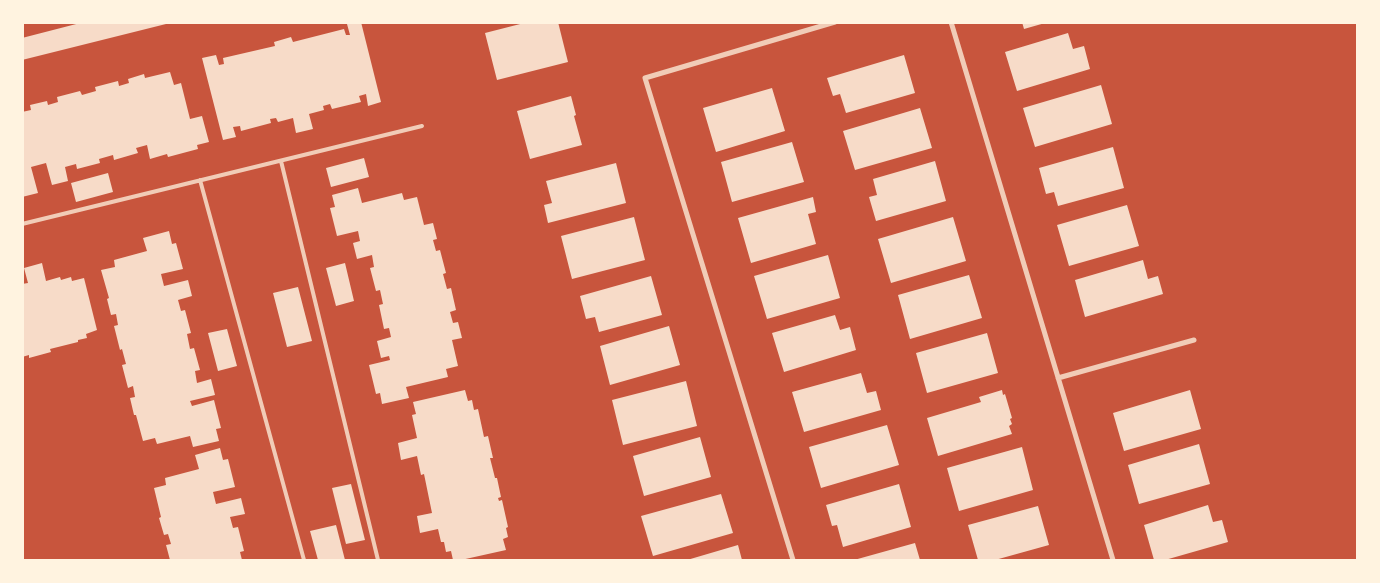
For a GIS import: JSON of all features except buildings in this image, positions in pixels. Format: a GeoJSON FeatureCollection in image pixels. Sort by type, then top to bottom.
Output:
{"type":"FeatureCollection","features":[{"type":"Feature","properties":{"kind":"street"},"geometry":{"type":"LineString","coordinates":[[793,560],[645,78],[835,22]]}},
{"type":"Feature","properties":{"kind":"street"},"geometry":{"type":"LineString","coordinates":[[951,22],[1113,560]]}},
{"type":"Feature","properties":{"kind":"street"},"geometry":{"type":"LineString","coordinates":[[1058,378],[1194,340]]}},
{"type":"Feature","properties":{"kind":"lane"},"geometry":{"type":"LineString","coordinates":[[22,224],[422,126]]}},
{"type":"Feature","properties":{"kind":"lane"},"geometry":{"type":"LineString","coordinates":[[281,161],[378,560]]}},
{"type":"Feature","properties":{"kind":"lane"},"geometry":{"type":"LineString","coordinates":[[200,180],[304,560]]}}]}
